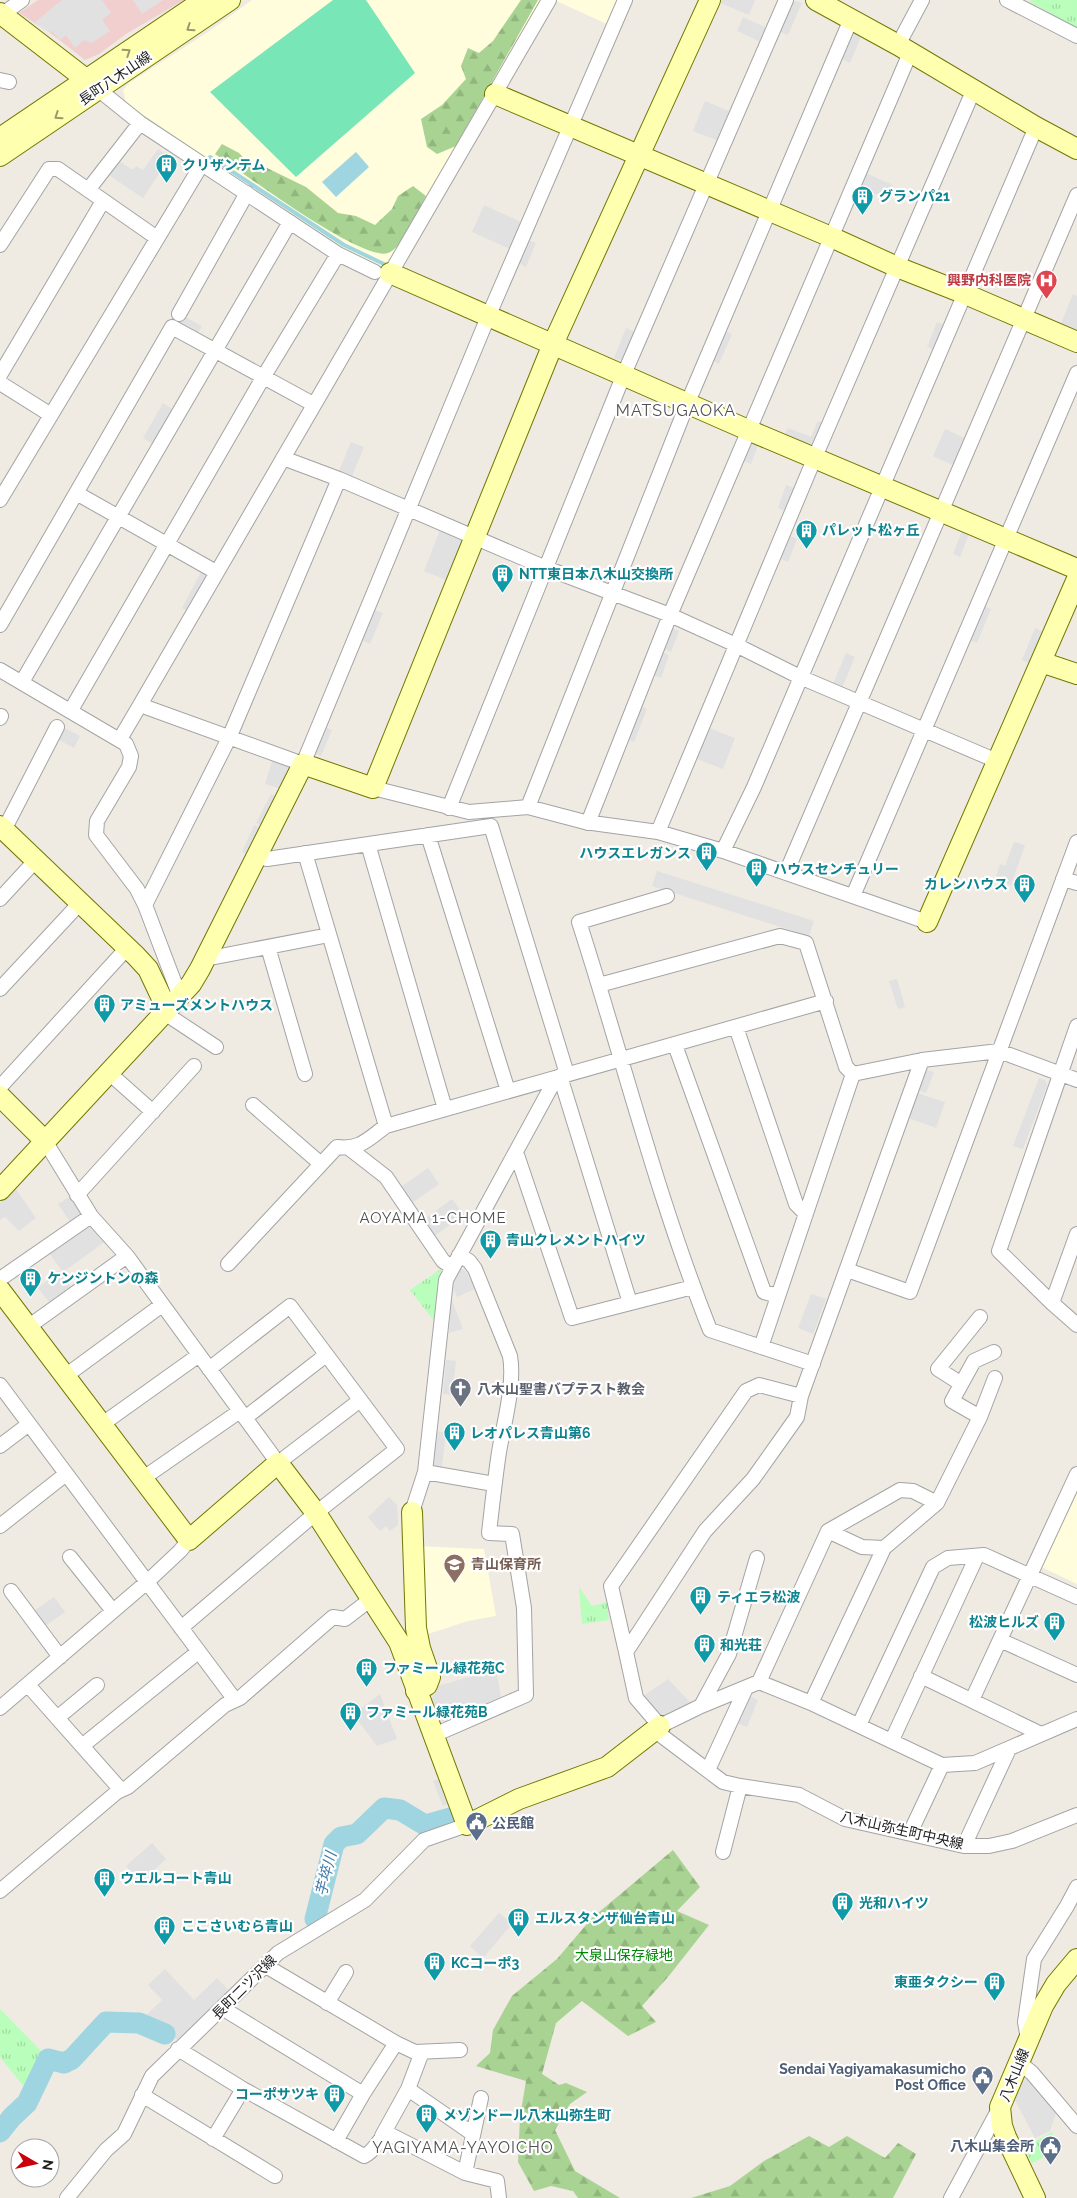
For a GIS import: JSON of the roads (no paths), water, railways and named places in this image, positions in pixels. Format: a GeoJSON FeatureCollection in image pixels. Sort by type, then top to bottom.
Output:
{"type":"FeatureCollection","features":[{"type":"Feature","properties":{"kind":"street"},"geometry":{"type":"LineString","coordinates":[[22,0],[1,15],[140,123],[338,254],[624,374],[748,430],[1077,569]]}},
{"type":"Feature","properties":{"kind":"street"},"geometry":{"type":"LineString","coordinates":[[0,138],[93,85],[204,0]]}},
{"type":"Feature","properties":{"kind":"street","name":"長町八木山線"},"geometry":{"type":"LineString","coordinates":[[0,156],[93,85],[230,0]]}},
{"type":"Feature","properties":{"kind":"street"},"geometry":{"type":"LineString","coordinates":[[120,740],[284,458],[382,273],[495,94],[549,0]]}},
{"type":"Feature","properties":{"kind":"street"},"geometry":{"type":"LineString","coordinates":[[0,1190],[191,984],[205,959],[303,764],[488,317],[625,0]]}},
{"type":"Feature","properties":{"kind":"street"},"geometry":{"type":"LineString","coordinates":[[373,788],[553,344],[710,0]]}},
{"type":"Feature","properties":{"kind":"street"},"geometry":{"type":"LineString","coordinates":[[449,808],[624,374],[786,0]]}},
{"type":"Feature","properties":{"kind":"street"},"geometry":{"type":"LineString","coordinates":[[816,0],[851,18],[1036,127],[1077,149]]}},
{"type":"Feature","properties":{"kind":"street"},"geometry":{"type":"LineString","coordinates":[[588,823],[670,615],[831,237],[922,0]]}},
{"type":"Feature","properties":{"kind":"street"},"geometry":{"type":"LineString","coordinates":[[1007,0],[1022,4],[1077,36]]}},
{"type":"Feature","properties":{"kind":"street"},"geometry":{"type":"LineString","coordinates":[[528,807],[688,402],[851,18]]}},
{"type":"Feature","properties":{"kind":"street"},"geometry":{"type":"LineString","coordinates":[[658,832],[814,457],[974,89]]}},
{"type":"Feature","properties":{"kind":"street"},"geometry":{"type":"LineString","coordinates":[[495,94],[571,125],[897,267],[1077,342]]}},
{"type":"Feature","properties":{"kind":"street"},"geometry":{"type":"LineString","coordinates":[[88,190],[140,123]]}},
{"type":"Feature","properties":{"kind":"street"},"geometry":{"type":"LineString","coordinates":[[723,851],[754,787],[963,293],[1036,127]]}},
{"type":"Feature","properties":{"kind":"street"},"geometry":{"type":"LineString","coordinates":[[0,500],[202,164]]}},
{"type":"Feature","properties":{"kind":"street"},"geometry":{"type":"LineString","coordinates":[[0,245],[49,169],[58,169],[157,238]]}},
{"type":"Feature","properties":{"kind":"street"},"geometry":{"type":"LineString","coordinates":[[179,314],[248,193]]}},
{"type":"Feature","properties":{"kind":"street"},"geometry":{"type":"LineString","coordinates":[[786,873],[1077,195]]}},
{"type":"Feature","properties":{"kind":"street"},"geometry":{"type":"LineString","coordinates":[[0,374],[103,200]]}},
{"type":"Feature","properties":{"kind":"street"},"geometry":{"type":"LineString","coordinates":[[22,682],[120,517],[290,222]]}},
{"type":"Feature","properties":{"kind":"street"},"geometry":{"type":"LineString","coordinates":[[71,710],[264,376],[338,254]]}},
{"type":"Feature","properties":{"kind":"street"},"geometry":{"type":"LineString","coordinates":[[0,625],[78,494],[172,327],[313,404]]}},
{"type":"Feature","properties":{"kind":"street"},"geometry":{"type":"LineString","coordinates":[[853,896],[1077,373]]}},
{"type":"Feature","properties":{"kind":"street"},"geometry":{"type":"LineString","coordinates":[[0,382],[51,415]]}},
{"type":"Feature","properties":{"kind":"street"},"geometry":{"type":"LineString","coordinates":[[284,458],[339,479],[546,568],[670,615],[858,703],[925,729],[997,761]]}},
{"type":"Feature","properties":{"kind":"street"},"geometry":{"type":"LineString","coordinates":[[145,904],[229,738],[339,479]]}},
{"type":"Feature","properties":{"kind":"street"},"geometry":{"type":"LineString","coordinates":[[78,494],[216,572]]}},
{"type":"Feature","properties":{"kind":"street"},"geometry":{"type":"LineString","coordinates":[[140,705],[373,788],[469,812],[528,807],[588,823],[658,832],[723,851],[927,922],[1077,578]]}},
{"type":"Feature","properties":{"kind":"street"},"geometry":{"type":"LineString","coordinates":[[1041,662],[1077,674]]}},
{"type":"Feature","properties":{"kind":"street"},"geometry":{"type":"LineString","coordinates":[[0,670],[126,744],[131,756],[129,767],[98,820],[96,835],[137,889],[145,904],[170,1006]]}},
{"type":"Feature","properties":{"kind":"street"},"geometry":{"type":"LineString","coordinates":[[57,727],[2,828],[128,947],[148,969],[170,1006],[216,1047]]}},
{"type":"Feature","properties":{"kind":"street"},"geometry":{"type":"LineString","coordinates":[[256,856],[267,859],[491,826],[561,1076],[630,1303]]}},
{"type":"Feature","properties":{"kind":"street"},"geometry":{"type":"LineString","coordinates":[[428,835],[508,1091]]}},
{"type":"Feature","properties":{"kind":"street"},"geometry":{"type":"LineString","coordinates":[[847,1270],[910,1292],[1077,842]]}},
{"type":"Feature","properties":{"kind":"street"},"geometry":{"type":"LineString","coordinates":[[368,844],[445,1109]]}},
{"type":"Feature","properties":{"kind":"street"},"geometry":{"type":"LineString","coordinates":[[305,853],[386,1126]]}},
{"type":"Feature","properties":{"kind":"street"},"geometry":{"type":"LineString","coordinates":[[0,899],[36,860]]}},
{"type":"Feature","properties":{"kind":"street"},"geometry":{"type":"LineString","coordinates":[[1063,878],[1077,883]]}},
{"type":"Feature","properties":{"kind":"street"},"geometry":{"type":"LineString","coordinates":[[667,896],[579,922],[669,1218],[692,1287],[710,1330],[812,1364]]}},
{"type":"Feature","properties":{"kind":"street"},"geometry":{"type":"LineString","coordinates":[[0,989],[80,903]]}},
{"type":"Feature","properties":{"kind":"street"},"geometry":{"type":"LineString","coordinates":[[205,959],[329,935]]}},
{"type":"Feature","properties":{"kind":"street"},"geometry":{"type":"LineString","coordinates":[[599,985],[780,936],[806,944],[846,1067],[853,1074]]}},
{"type":"Feature","properties":{"kind":"street"},"geometry":{"type":"LineString","coordinates":[[0,1088],[128,947]]}},
{"type":"Feature","properties":{"kind":"street"},"geometry":{"type":"LineString","coordinates":[[268,947],[305,1074]]}},
{"type":"Feature","properties":{"kind":"street"},"geometry":{"type":"LineString","coordinates":[[350,1149],[386,1126],[826,1001]]}},
{"type":"Feature","properties":{"kind":"street"},"geometry":{"type":"LineString","coordinates":[[1077,1026],[999,1251],[1077,1325]]}},
{"type":"Feature","properties":{"kind":"street"},"geometry":{"type":"LineString","coordinates":[[736,1027],[796,1204],[806,1214]]}},
{"type":"Feature","properties":{"kind":"street"},"geometry":{"type":"LineString","coordinates":[[675,1044],[764,1292],[778,1296]]}},
{"type":"Feature","properties":{"kind":"street"},"geometry":{"type":"LineString","coordinates":[[853,1074],[922,1060],[999,1051],[1077,1080]]}},
{"type":"Feature","properties":{"kind":"street"},"geometry":{"type":"LineString","coordinates":[[626,1652],[705,1531],[753,1479],[796,1418],[812,1364],[922,1060]]}},
{"type":"Feature","properties":{"kind":"street"},"geometry":{"type":"LineString","coordinates":[[76,1195],[194,1066]]}},
{"type":"Feature","properties":{"kind":"street"},"geometry":{"type":"LineString","coordinates":[[108,1072],[153,1112]]}},
{"type":"Feature","properties":{"kind":"street"},"geometry":{"type":"LineString","coordinates":[[761,1347],[853,1074]]}},
{"type":"Feature","properties":{"kind":"street"},"geometry":{"type":"LineString","coordinates":[[416,1691],[426,1685],[430,1677],[420,1648],[416,1628],[412,1512],[425,1472],[446,1280],[516,1152],[561,1076]]}},
{"type":"Feature","properties":{"kind":"street"},"geometry":{"type":"LineString","coordinates":[[0,1096],[46,1141],[76,1195],[91,1216],[127,1256],[316,1513],[400,1642],[416,1691],[467,1825],[519,1799],[607,1766],[657,1728],[701,1706],[759,1682],[828,1531],[900,1490],[912,1491],[938,1503]]}},
{"type":"Feature","properties":{"kind":"street"},"geometry":{"type":"LineString","coordinates":[[253,1105],[321,1164]]}},
{"type":"Feature","properties":{"kind":"street"},"geometry":{"type":"LineString","coordinates":[[228,1264],[337,1147],[350,1149],[386,1177],[443,1261],[469,1261],[475,1269],[511,1364],[507,1411],[494,1484],[489,1533],[512,1534],[524,1608],[526,1695],[434,1735]]}},
{"type":"Feature","properties":{"kind":"street"},"geometry":{"type":"LineString","coordinates":[[516,1152],[572,1318],[692,1287]]}},
{"type":"Feature","properties":{"kind":"street"},"geometry":{"type":"LineString","coordinates":[[0,1279],[91,1216]]}},
{"type":"Feature","properties":{"kind":"street"},"geometry":{"type":"LineString","coordinates":[[1052,1303],[1077,1234]]}},
{"type":"Feature","properties":{"kind":"street"},"geometry":{"type":"LineString","coordinates":[[28,1327],[127,1256]]}},
{"type":"Feature","properties":{"kind":"street"},"geometry":{"type":"LineString","coordinates":[[0,1290],[189,1540]]}},
{"type":"Feature","properties":{"kind":"street"},"geometry":{"type":"LineString","coordinates":[[64,1377],[162,1305]]}},
{"type":"Feature","properties":{"kind":"street"},"geometry":{"type":"LineString","coordinates":[[180,1628],[316,1513],[397,1449],[290,1306],[209,1369]]}},
{"type":"Feature","properties":{"kind":"street"},"geometry":{"type":"LineString","coordinates":[[960,1383],[938,1370],[980,1317]]}},
{"type":"Feature","properties":{"kind":"street"},"geometry":{"type":"LineString","coordinates":[[980,1417],[952,1401],[960,1383],[974,1361],[994,1352]]}},
{"type":"Feature","properties":{"kind":"street"},"geometry":{"type":"LineString","coordinates":[[101,1424],[199,1355]]}},
{"type":"Feature","properties":{"kind":"street"},"geometry":{"type":"LineString","coordinates":[[142,1479],[243,1414],[326,1355]]}},
{"type":"Feature","properties":{"kind":"street"},"geometry":{"type":"LineString","coordinates":[[811,1702],[884,1548],[938,1503],[980,1417],[995,1378]]}},
{"type":"Feature","properties":{"kind":"street"},"geometry":{"type":"LineString","coordinates":[[0,1385],[180,1628],[236,1700]]}},
{"type":"Feature","properties":{"kind":"street","name":"八木山弥生町中央線"},"geometry":{"type":"LineString","coordinates":[[801,1396],[760,1385],[746,1391],[610,1586],[636,1698],[657,1728],[723,1782],[799,1795],[844,1819],[910,1832],[964,1846],[988,1846],[1012,1841],[1077,1815]]}},
{"type":"Feature","properties":{"kind":"street"},"geometry":{"type":"LineString","coordinates":[[0,1708],[147,1582],[189,1540],[278,1463],[360,1401]]}},
{"type":"Feature","properties":{"kind":"street"},"geometry":{"type":"LineString","coordinates":[[0,1446],[29,1424]]}},
{"type":"Feature","properties":{"kind":"street"},"geometry":{"type":"LineString","coordinates":[[425,1472],[494,1484]]}},
{"type":"Feature","properties":{"kind":"street"},"geometry":{"type":"LineString","coordinates":[[0,1526],[66,1474]]}},
{"type":"Feature","properties":{"kind":"street"},"geometry":{"type":"LineString","coordinates":[[972,1700],[1077,1474]]}},
{"type":"Feature","properties":{"kind":"street"},"geometry":{"type":"LineString","coordinates":[[828,1531],[862,1547],[884,1548]]}},
{"type":"Feature","properties":{"kind":"street"},"geometry":{"type":"LineString","coordinates":[[892,1740],[976,1556]]}},
{"type":"Feature","properties":{"kind":"street"},"geometry":{"type":"LineString","coordinates":[[70,1557],[113,1611]]}},
{"type":"Feature","properties":{"kind":"street"},"geometry":{"type":"LineString","coordinates":[[859,1725],[933,1567],[948,1558],[990,1557],[1077,1597]]}},
{"type":"Feature","properties":{"kind":"street"},"geometry":{"type":"LineString","coordinates":[[701,1706],[729,1654],[757,1558]]}},
{"type":"Feature","properties":{"kind":"street"},"geometry":{"type":"LineString","coordinates":[[11,1591],[60,1657]]}},
{"type":"Feature","properties":{"kind":"street"},"geometry":{"type":"LineString","coordinates":[[0,1891],[117,1792],[128,1787],[225,1705],[236,1700],[333,1617],[345,1619],[371,1599]]}},
{"type":"Feature","properties":{"kind":"street"},"geometry":{"type":"LineString","coordinates":[[1000,1640],[1077,1676]]}},
{"type":"Feature","properties":{"kind":"street"},"geometry":{"type":"LineString","coordinates":[[82,1746],[198,1652]]}},
{"type":"Feature","properties":{"kind":"street"},"geometry":{"type":"LineString","coordinates":[[921,1676],[1041,1734]]}},
{"type":"Feature","properties":{"kind":"street"},"geometry":{"type":"LineString","coordinates":[[759,1682],[811,1702],[942,1765],[975,1764],[1077,1719]]}},
{"type":"Feature","properties":{"kind":"street"},"geometry":{"type":"LineString","coordinates":[[28,1685],[122,1790]]}},
{"type":"Feature","properties":{"kind":"street"},"geometry":{"type":"LineString","coordinates":[[57,1718],[97,1685]]}},
{"type":"Feature","properties":{"kind":"street"},"geometry":{"type":"LineString","coordinates":[[708,1770],[746,1688]]}},
{"type":"Feature","properties":{"kind":"street"},"geometry":{"type":"LineString","coordinates":[[964,1846],[1009,1749]]}},
{"type":"Feature","properties":{"kind":"street"},"geometry":{"type":"LineString","coordinates":[[910,1832],[942,1765]]}},
{"type":"Feature","properties":{"kind":"street"},"geometry":{"type":"LineString","coordinates":[[723,1852],[740,1786]]}},
{"type":"Feature","properties":{"kind":"street","name":"長町二ツ沢線"},"geometry":{"type":"LineString","coordinates":[[67,2198],[106,2150],[124,2134],[152,2076],[278,1953],[364,1900],[424,1840],[467,1825]]}},
{"type":"Feature","properties":{"kind":"street"},"geometry":{"type":"LineString","coordinates":[[1028,2039],[1024,2022],[1034,1959],[1077,1887]]}},
{"type":"Feature","properties":{"kind":"street","name":"八木山線"},"geometry":{"type":"LineString","coordinates":[[1035,2198],[1006,2137],[1002,2126],[1000,2107],[1043,2006],[1056,1984],[1077,1959]]}},
{"type":"Feature","properties":{"kind":"street"},"geometry":{"type":"LineString","coordinates":[[266,1966],[396,2043],[415,2052],[460,2050]]}},
{"type":"Feature","properties":{"kind":"street"},"geometry":{"type":"LineString","coordinates":[[327,2003],[346,1972]]}},
{"type":"Feature","properties":{"kind":"street"},"geometry":{"type":"LineString","coordinates":[[222,2008],[363,2094]]}},
{"type":"Feature","properties":{"kind":"street"},"geometry":{"type":"LineString","coordinates":[[336,2141],[363,2094],[396,2043]]}},
{"type":"Feature","properties":{"kind":"street"},"geometry":{"type":"LineString","coordinates":[[178,2049],[243,2089],[364,2156],[371,2153],[382,2136],[408,2089],[422,2052]]}},
{"type":"Feature","properties":{"kind":"street"},"geometry":{"type":"LineString","coordinates":[[1020,2063],[1032,2073],[1077,2126]]}},
{"type":"Feature","properties":{"kind":"street"},"geometry":{"type":"LineString","coordinates":[[213,2139],[243,2089]]}},
{"type":"Feature","properties":{"kind":"street"},"geometry":{"type":"LineString","coordinates":[[408,2089],[473,2134]]}},
{"type":"Feature","properties":{"kind":"street"},"geometry":{"type":"LineString","coordinates":[[142,2095],[275,2176]]}},
{"type":"Feature","properties":{"kind":"street"},"geometry":{"type":"LineString","coordinates":[[464,2173],[481,2098]]}},
{"type":"Feature","properties":{"kind":"street"},"geometry":{"type":"LineString","coordinates":[[951,2198],[1000,2107]]}},
{"type":"Feature","properties":{"kind":"street"},"geometry":{"type":"LineString","coordinates":[[382,2136],[389,2134],[464,2173],[497,2181],[500,2198]]}},
{"type":"Feature","properties":{"kind":"water"},"geometry":{"type":"Polygon","coordinates":[[[356,152],[369,167],[336,197],[322,182],[356,152]]]}},
{"type":"Feature","properties":{"kind":"waterway"},"geometry":{"type":"LineString","coordinates":[[210,157],[344,245],[388,266]]}},
{"type":"Feature","properties":{"kind":"waterway","name":"芋埣川"},"geometry":{"type":"LineString","coordinates":[[315,1919],[334,1844],[341,1837],[357,1834],[384,1808],[400,1810],[425,1825],[450,1818]]}},
{"type":"Feature","properties":{"kind":"waterway","name":"芋埣川"},"geometry":{"type":"LineString","coordinates":[[0,2132],[27,2103],[48,2059],[64,2063],[72,2059],[106,2022],[139,2023],[165,2034]]}},
{"type":"Feature","properties":{"kind":"place","name":"クリザンテム"},"geometry":{"type":"Point","coordinates":[166,184]}},
{"type":"Feature","properties":{"kind":"place","name":"グランパ21"},"geometry":{"type":"Point","coordinates":[863,215]}},
{"type":"Feature","properties":{"kind":"place","name":"興野内科医院"},"geometry":{"type":"Point","coordinates":[1047,299]}},
{"type":"Feature","properties":{"kind":"place","name":"パレット松ヶ丘"},"geometry":{"type":"Point","coordinates":[806,549]}},
{"type":"Feature","properties":{"kind":"place","name":"NTT東日本八木山交換所"},"geometry":{"type":"Point","coordinates":[503,593]}},
{"type":"Feature","properties":{"kind":"place","name":"ハウスエレガンス"},"geometry":{"type":"Point","coordinates":[707,872]}},
{"type":"Feature","properties":{"kind":"place","name":"ハウスセンチュリー"},"geometry":{"type":"Point","coordinates":[757,888]}},
{"type":"Feature","properties":{"kind":"place","name":"カレンハウス"},"geometry":{"type":"Point","coordinates":[1024,903]}},
{"type":"Feature","properties":{"kind":"place","name":"アミューズメントハウス"},"geometry":{"type":"Point","coordinates":[104,1024]}},
{"type":"Feature","properties":{"kind":"place","name":"青山クレメントハイツ"},"geometry":{"type":"Point","coordinates":[490,1259]}},
{"type":"Feature","properties":{"kind":"place","name":"ケンジントンの森"},"geometry":{"type":"Point","coordinates":[31,1297]}},
{"type":"Feature","properties":{"kind":"place","name":"八木山聖書バプテスト教会"},"geometry":{"type":"Point","coordinates":[461,1408]}},
{"type":"Feature","properties":{"kind":"place","name":"レオパレス青山第6"},"geometry":{"type":"Point","coordinates":[454,1452]}},
{"type":"Feature","properties":{"kind":"place","name":"青山保育所"},"geometry":{"type":"Point","coordinates":[455,1583]}},
{"type":"Feature","properties":{"kind":"place","name":"ティエラ松波"},"geometry":{"type":"Point","coordinates":[701,1616]}},
{"type":"Feature","properties":{"kind":"place","name":"松波ヒルズ"},"geometry":{"type":"Point","coordinates":[1055,1641]}},
{"type":"Feature","properties":{"kind":"place","name":"和光荘"},"geometry":{"type":"Point","coordinates":[704,1664]}},
{"type":"Feature","properties":{"kind":"place","name":"ファミール緑花苑C"},"geometry":{"type":"Point","coordinates":[367,1687]}},
{"type":"Feature","properties":{"kind":"place","name":"ファミール緑花苑B"},"geometry":{"type":"Point","coordinates":[350,1731]}},
{"type":"Feature","properties":{"kind":"place","name":"公民館"},"geometry":{"type":"Point","coordinates":[476,1842]}},
{"type":"Feature","properties":{"kind":"place","name":"ウエルコート青山"},"geometry":{"type":"Point","coordinates":[104,1897]}},
{"type":"Feature","properties":{"kind":"place","name":"光和ハイツ"},"geometry":{"type":"Point","coordinates":[843,1922]}},
{"type":"Feature","properties":{"kind":"place","name":"エルスタンザ仙台青山"},"geometry":{"type":"Point","coordinates":[519,1937]}},
{"type":"Feature","properties":{"kind":"place","name":"ここさいむら青山"},"geometry":{"type":"Point","coordinates":[165,1945]}},
{"type":"Feature","properties":{"kind":"place","name":"KCコーポ3"},"geometry":{"type":"Point","coordinates":[435,1982]}},
{"type":"Feature","properties":{"kind":"place","name":"東亜タクシー"},"geometry":{"type":"Point","coordinates":[994,2001]}},
{"type":"Feature","properties":{"kind":"place","name":"Sendai Yagiyamakasumicho Post Office"},"geometry":{"type":"Point","coordinates":[982,2096]}},
{"type":"Feature","properties":{"kind":"place","name":"コーポサツキ"},"geometry":{"type":"Point","coordinates":[335,2113]}},
{"type":"Feature","properties":{"kind":"place","name":"メゾンドール八木山弥生町"},"geometry":{"type":"Point","coordinates":[427,2134]}},
{"type":"Feature","properties":{"kind":"place","name":"八木山集会所"},"geometry":{"type":"Point","coordinates":[1050,2165]}},
{"type":"Feature","properties":{"kind":"district","name":"MATSUGAOKA"},"geometry":{"type":"Point","coordinates":[676,410]}},
{"type":"Feature","properties":{"kind":"district","name":"AOYAMA 1-CHOME"},"geometry":{"type":"Point","coordinates":[433,1218]}},
{"type":"Feature","properties":{"kind":"district","name":"YAGIYAMA-YAYOICHO"},"geometry":{"type":"Point","coordinates":[463,2147]}},
{"type":"Feature","properties":{"kind":"park label","name":"大泉山保存緑地"},"geometry":{"type":"Point","coordinates":[624,1955]}}]}
